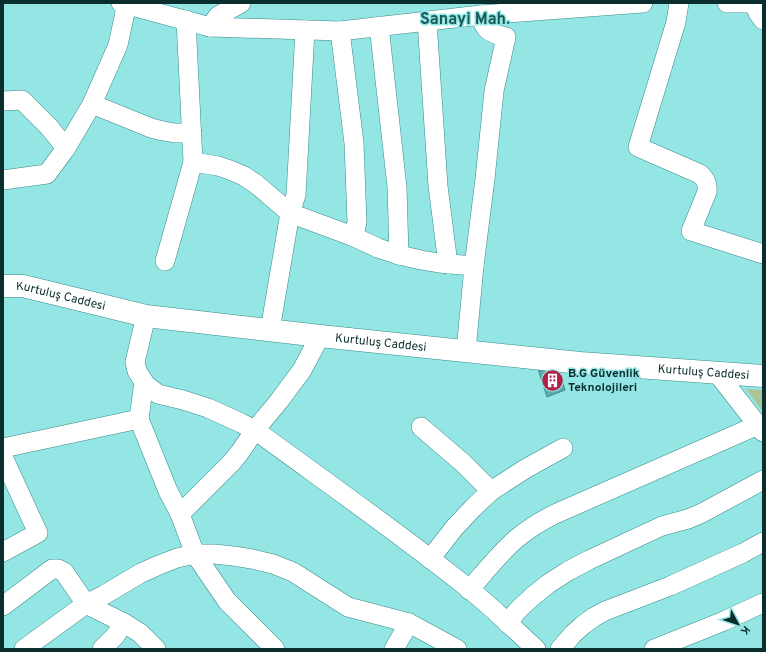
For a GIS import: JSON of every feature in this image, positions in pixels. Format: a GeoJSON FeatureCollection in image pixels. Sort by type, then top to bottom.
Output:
{"type":"FeatureCollection","features":[{"type":"Feature","properties":{"kind":"main road","name":"Kurtuluş Caddesi"},"geometry":{"type":"LineString","coordinates":[[3,286],[23,286],[146,316],[580,363],[763,376]]}},
{"type":"Feature","properties":{"kind":"street"},"geometry":{"type":"LineString","coordinates":[[3,180],[47,174],[66,148],[92,104],[118,45],[125,3],[210,27],[340,31],[481,15],[643,3]]}},
{"type":"Feature","properties":{"kind":"street"},"geometry":{"type":"LineString","coordinates":[[210,27],[218,16],[241,3]]}},
{"type":"Feature","properties":{"kind":"street"},"geometry":{"type":"LineString","coordinates":[[679,3],[676,22],[638,146],[700,174],[704,178],[707,192],[691,231],[763,254]]}},
{"type":"Feature","properties":{"kind":"street"},"geometry":{"type":"LineString","coordinates":[[727,3],[750,3]]}},
{"type":"Feature","properties":{"kind":"street"},"geometry":{"type":"LineString","coordinates":[[754,3],[763,20]]}},
{"type":"Feature","properties":{"kind":"street"},"geometry":{"type":"LineString","coordinates":[[466,351],[474,266],[486,179],[494,92],[506,37],[487,30],[482,21],[481,15]]}},
{"type":"Feature","properties":{"kind":"street"},"geometry":{"type":"LineString","coordinates":[[165,261],[193,162],[186,20]]}},
{"type":"Feature","properties":{"kind":"street"},"geometry":{"type":"LineString","coordinates":[[427,21],[438,186],[448,264]]}},
{"type":"Feature","properties":{"kind":"street"},"geometry":{"type":"LineString","coordinates":[[380,26],[397,187],[399,255]]}},
{"type":"Feature","properties":{"kind":"street"},"geometry":{"type":"LineString","coordinates":[[270,330],[290,213],[296,195],[304,30]]}},
{"type":"Feature","properties":{"kind":"street"},"geometry":{"type":"LineString","coordinates":[[340,31],[354,143],[357,222],[352,236]]}},
{"type":"Feature","properties":{"kind":"street"},"geometry":{"type":"LineString","coordinates":[[3,101],[22,100],[49,127],[66,148]]}},
{"type":"Feature","properties":{"kind":"street"},"geometry":{"type":"LineString","coordinates":[[92,104],[151,128],[176,133],[192,133]]}},
{"type":"Feature","properties":{"kind":"street"},"geometry":{"type":"LineString","coordinates":[[193,162],[218,166],[244,176],[256,184],[290,213],[352,236],[378,248],[421,260],[474,266]]}},
{"type":"Feature","properties":{"kind":"street"},"geometry":{"type":"LineString","coordinates":[[146,316],[135,362],[137,371],[146,385],[158,394],[208,408],[255,430],[385,524],[430,559],[469,590],[536,649]]}},
{"type":"Feature","properties":{"kind":"street"},"geometry":{"type":"LineString","coordinates":[[180,514],[232,462],[240,452],[255,430],[302,370],[320,336]]}},
{"type":"Feature","properties":{"kind":"street"},"geometry":{"type":"LineString","coordinates":[[469,590],[515,540],[542,521],[555,514],[760,428],[717,373]]}},
{"type":"Feature","properties":{"kind":"street"},"geometry":{"type":"LineString","coordinates":[[146,385],[143,389],[139,419],[168,492],[180,514],[195,554],[227,601],[274,649]]}},
{"type":"Feature","properties":{"kind":"street"},"geometry":{"type":"LineString","coordinates":[[3,448],[139,419]]}},
{"type":"Feature","properties":{"kind":"street"},"geometry":{"type":"LineString","coordinates":[[421,427],[463,463],[491,491]]}},
{"type":"Feature","properties":{"kind":"street"},"geometry":{"type":"LineString","coordinates":[[430,559],[455,527],[491,491],[525,469],[563,448]]}},
{"type":"Feature","properties":{"kind":"street"},"geometry":{"type":"LineString","coordinates":[[3,457],[38,533],[3,552]]}},
{"type":"Feature","properties":{"kind":"street"},"geometry":{"type":"LineString","coordinates":[[507,623],[533,596],[568,571],[662,526],[688,519],[702,513],[763,480]]}},
{"type":"Feature","properties":{"kind":"street"},"geometry":{"type":"LineString","coordinates":[[560,649],[573,634],[594,616],[670,586],[744,553],[763,542]]}},
{"type":"Feature","properties":{"kind":"street"},"geometry":{"type":"LineString","coordinates":[[24,649],[86,604],[104,596],[141,573],[177,558],[195,554],[214,554],[252,558],[273,564],[293,572],[348,607],[409,623],[457,649]]}},
{"type":"Feature","properties":{"kind":"street"},"geometry":{"type":"LineString","coordinates":[[3,606],[52,569],[58,569],[64,572],[86,604],[124,623],[140,633],[156,649]]}},
{"type":"Feature","properties":{"kind":"street"},"geometry":{"type":"LineString","coordinates":[[654,649],[718,624],[763,603]]}},
{"type":"Feature","properties":{"kind":"street"},"geometry":{"type":"LineString","coordinates":[[102,649],[115,636],[124,623]]}},
{"type":"Feature","properties":{"kind":"street"},"geometry":{"type":"LineString","coordinates":[[394,649],[409,623]]}},
{"type":"Feature","properties":{"kind":"green space"},"geometry":{"type":"Polygon","coordinates":[[[746,389],[763,390],[763,412],[746,389]]]}},
{"type":"Feature","properties":{"kind":"building","name":"B.G Güvenlik Teknolojileri"},"geometry":{"type":"Polygon","coordinates":[[[538,369],[559,371],[565,390],[547,397],[538,369]]]}},
{"type":"Feature","properties":{"kind":"place","name":"B.G Güvenlik Teknolojileri"},"geometry":{"type":"Point","coordinates":[552,380]}},
{"type":"Feature","properties":{"kind":"district","name":"Sanayi Mah."},"geometry":{"type":"Point","coordinates":[465,18]}}]}
